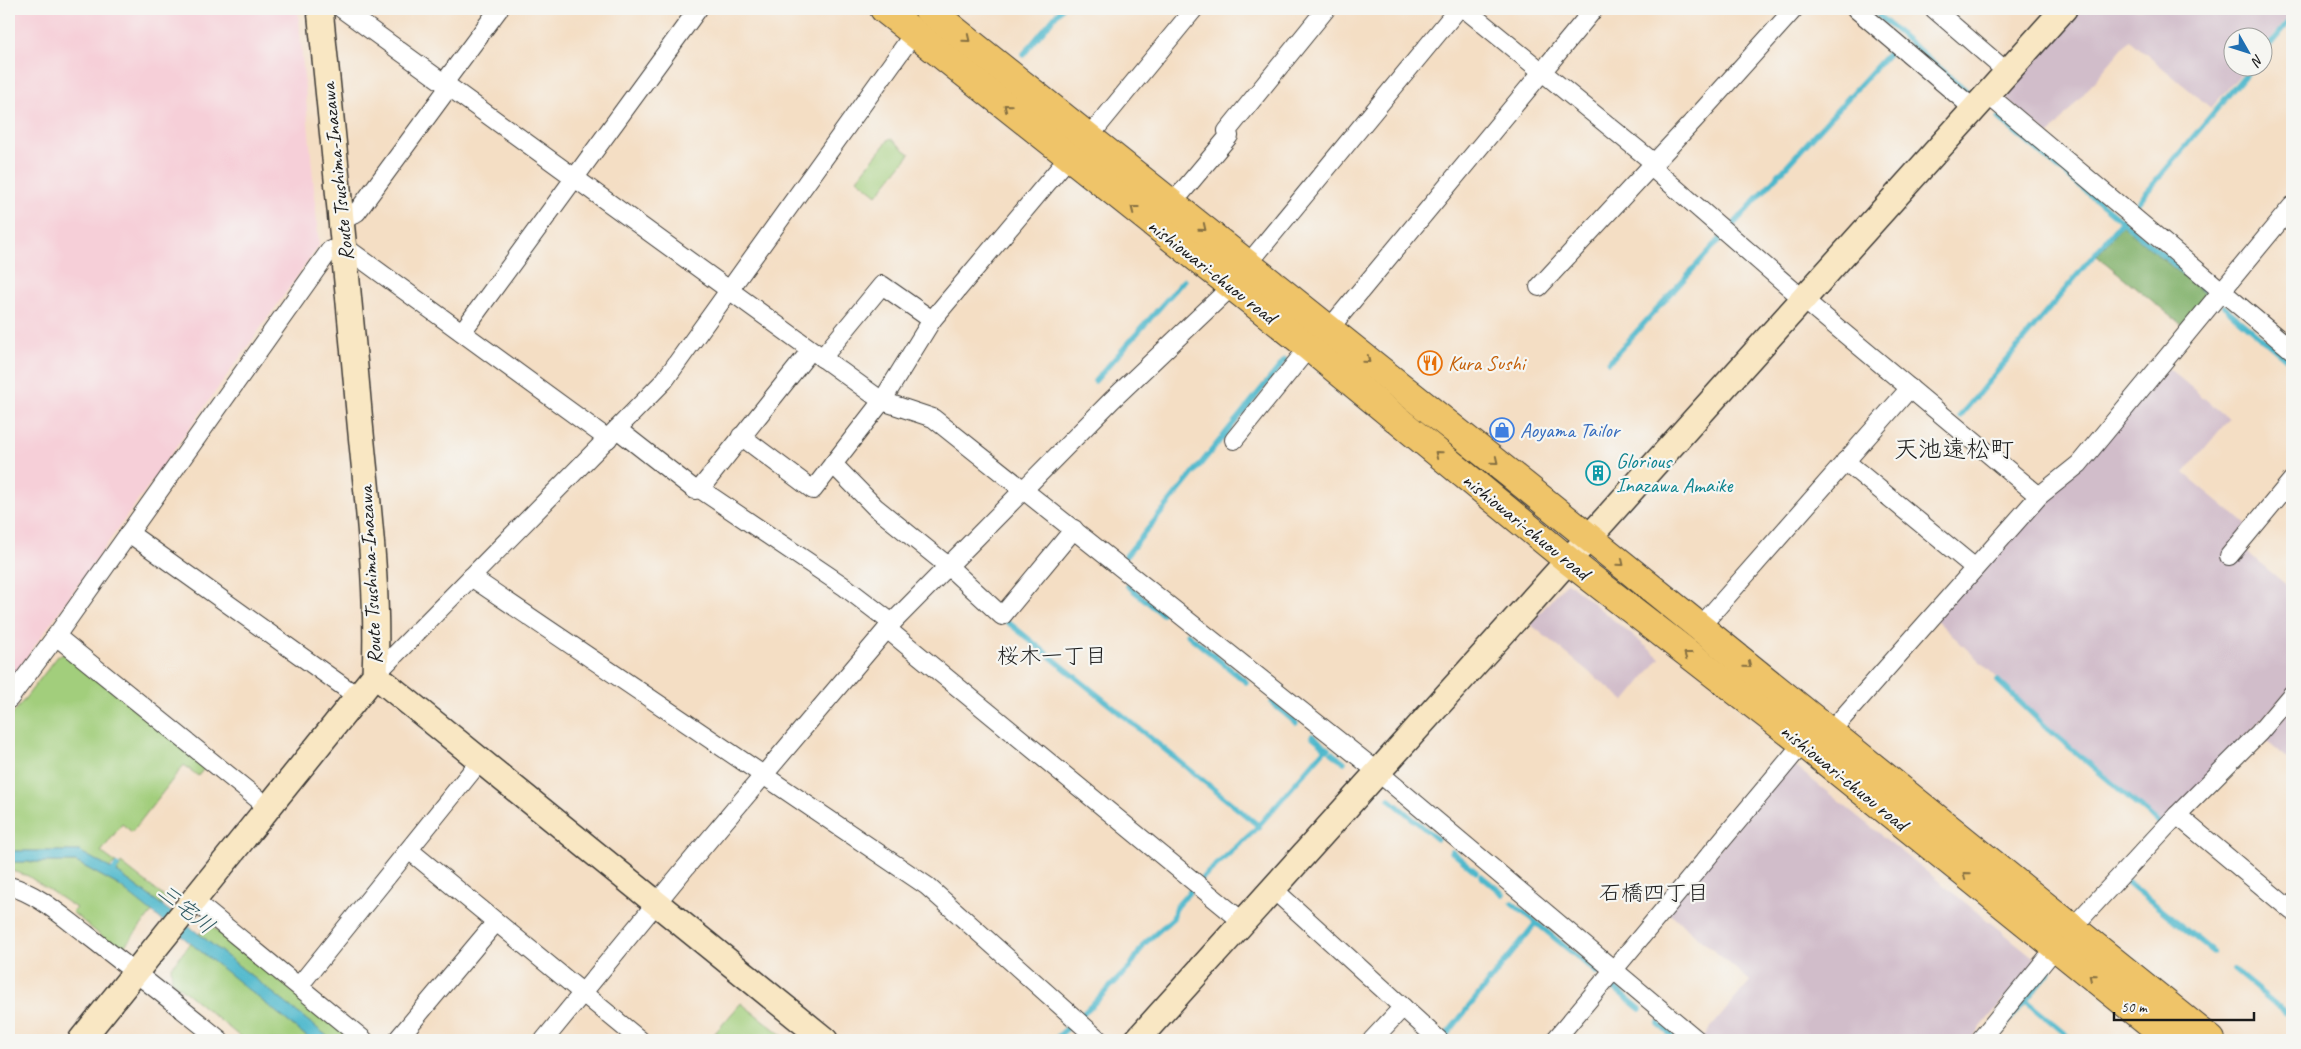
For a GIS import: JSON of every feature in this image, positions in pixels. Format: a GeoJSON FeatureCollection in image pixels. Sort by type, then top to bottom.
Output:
{"type":"FeatureCollection","features":[{"type":"Feature","properties":{"kind":"main road","name":"nishiowari-chuou road"},"geometry":{"type":"LineString","coordinates":[[884,9],[1309,347],[1570,560],[1803,743],[2064,938],[2211,1040]]}},
{"type":"Feature","properties":{"kind":"main road","name":"nishiowari-chuou road"},"geometry":{"type":"LineString","coordinates":[[930,9],[1830,732],[2064,938],[2171,1040]]}},
{"type":"Feature","properties":{"kind":"street","name":"Route Tsushima-Inazawa"},"geometry":{"type":"LineString","coordinates":[[81,1040],[375,675],[377,631],[372,556],[345,247],[320,9]]}},
{"type":"Feature","properties":{"kind":"street"},"geometry":{"type":"LineString","coordinates":[[342,9],[882,401],[933,418],[1378,772],[1697,1040]]}},
{"type":"Feature","properties":{"kind":"street"},"geometry":{"type":"LineString","coordinates":[[341,222],[357,212],[499,9]]}},
{"type":"Feature","properties":{"kind":"street"},"geometry":{"type":"LineString","coordinates":[[462,332],[698,9]]}},
{"type":"Feature","properties":{"kind":"street"},"geometry":{"type":"LineString","coordinates":[[825,1040],[375,675],[664,382],[930,9]]}},
{"type":"Feature","properties":{"kind":"street"},"geometry":{"type":"LineString","coordinates":[[1089,137],[1194,9]]}},
{"type":"Feature","properties":{"kind":"street"},"geometry":{"type":"LineString","coordinates":[[1172,204],[1228,136],[1227,131],[1326,9]]}},
{"type":"Feature","properties":{"kind":"street"},"geometry":{"type":"LineString","coordinates":[[1248,264],[1458,9]]}},
{"type":"Feature","properties":{"kind":"street"},"geometry":{"type":"LineString","coordinates":[[1465,9],[1652,164],[1804,299],[2039,496]]}},
{"type":"Feature","properties":{"kind":"street"},"geometry":{"type":"LineString","coordinates":[[1329,330],[1594,9]]}},
{"type":"Feature","properties":{"kind":"street"},"geometry":{"type":"LineString","coordinates":[[1539,287],[1794,9]]}},
{"type":"Feature","properties":{"kind":"street"},"geometry":{"type":"LineString","coordinates":[[1856,9],[1980,101],[2221,290],[2292,350]]}},
{"type":"Feature","properties":{"kind":"street"},"geometry":{"type":"LineString","coordinates":[[1936,9],[2007,72]]}},
{"type":"Feature","properties":{"kind":"street"},"geometry":{"type":"LineString","coordinates":[[1137,1040],[2064,9]]}},
{"type":"Feature","properties":{"kind":"street"},"geometry":{"type":"LineString","coordinates":[[741,436],[813,490],[882,401],[932,320],[1068,157]]}},
{"type":"Feature","properties":{"kind":"street"},"geometry":{"type":"LineString","coordinates":[[1830,732],[2039,496],[2079,464],[2292,206]]}},
{"type":"Feature","properties":{"kind":"street"},"geometry":{"type":"LineString","coordinates":[[9,699],[56,636],[330,250],[345,247],[462,332],[612,434],[695,490],[700,489],[845,586],[889,626],[1243,922]]}},
{"type":"Feature","properties":{"kind":"street"},"geometry":{"type":"LineString","coordinates":[[700,489],[741,436],[882,285],[932,320]]}},
{"type":"Feature","properties":{"kind":"street"},"geometry":{"type":"LineString","coordinates":[[544,1040],[656,903],[889,626],[1112,400],[1232,286]]}},
{"type":"Feature","properties":{"kind":"street"},"geometry":{"type":"LineString","coordinates":[[1234,440],[1309,347]]}},
{"type":"Feature","properties":{"kind":"street"},"geometry":{"type":"LineString","coordinates":[[1700,627],[1910,388]]}},
{"type":"Feature","properties":{"kind":"street"},"geometry":{"type":"LineString","coordinates":[[1845,461],[1975,568]]}},
{"type":"Feature","properties":{"kind":"street"},"geometry":{"type":"LineString","coordinates":[[833,464],[875,507],[948,566],[1002,616],[1074,529]]}},
{"type":"Feature","properties":{"kind":"street"},"geometry":{"type":"LineString","coordinates":[[2229,556],[2292,480]]}},
{"type":"Feature","properties":{"kind":"street"},"geometry":{"type":"LineString","coordinates":[[129,533],[358,697]]}},
{"type":"Feature","properties":{"kind":"street"},"geometry":{"type":"LineString","coordinates":[[471,577],[927,886],[1099,1040]]}},
{"type":"Feature","properties":{"kind":"street"},"geometry":{"type":"LineString","coordinates":[[56,636],[269,808]]}},
{"type":"Feature","properties":{"kind":"street"},"geometry":{"type":"LineString","coordinates":[[1980,1040],[2064,938],[2177,815],[2259,732],[2292,694]]}},
{"type":"Feature","properties":{"kind":"street"},"geometry":{"type":"LineString","coordinates":[[1555,1040],[1803,743]]}},
{"type":"Feature","properties":{"kind":"street"},"geometry":{"type":"LineString","coordinates":[[299,986],[480,761]]}},
{"type":"Feature","properties":{"kind":"street"},"geometry":{"type":"LineString","coordinates":[[2177,815],[2292,911]]}},
{"type":"Feature","properties":{"kind":"street"},"geometry":{"type":"LineString","coordinates":[[409,850],[640,1040]]}},
{"type":"Feature","properties":{"kind":"street"},"geometry":{"type":"LineString","coordinates":[[9,886],[17,888],[142,963],[220,1040]]}},
{"type":"Feature","properties":{"kind":"street"},"geometry":{"type":"LineString","coordinates":[[1273,889],[1439,1040]]}},
{"type":"Feature","properties":{"kind":"street"},"geometry":{"type":"LineString","coordinates":[[188,906],[299,986],[364,1040]]}},
{"type":"Feature","properties":{"kind":"street"},"geometry":{"type":"LineString","coordinates":[[397,1040],[496,922]]}},
{"type":"Feature","properties":{"kind":"street"},"geometry":{"type":"LineString","coordinates":[[1372,1040],[1403,1007]]}},
{"type":"Feature","properties":{"kind":"shaded area"},"geometry":{"type":"Polygon","coordinates":[[[9,9],[298,9],[319,246],[9,682],[9,9]]]}},
{"type":"Feature","properties":{"kind":"shaded area"},"geometry":{"type":"Polygon","coordinates":[[[2082,9],[2292,9],[2292,13],[2274,35],[2274,28],[2224,28],[2224,78],[2237,78],[2211,108],[2129,40],[2049,135],[2008,100],[2007,92],[2082,9]]]}},
{"type":"Feature","properties":{"kind":"shaded area"},"geometry":{"type":"Polygon","coordinates":[[[2168,368],[2229,419],[2184,473],[2247,525],[2234,541],[2290,588],[2292,586],[2292,687],[2163,825],[2047,725],[1935,619],[2168,368]]]}},
{"type":"Feature","properties":{"kind":"shaded area"},"geometry":{"type":"Polygon","coordinates":[[[1567,582],[1660,658],[1625,701],[1530,624],[1567,582]]]}},
{"type":"Feature","properties":{"kind":"shaded area"},"geometry":{"type":"Polygon","coordinates":[[[2292,706],[2292,763],[2265,740],[2292,706]]]}},
{"type":"Feature","properties":{"kind":"shaded area"},"geometry":{"type":"Polygon","coordinates":[[[1791,763],[2037,960],[1970,1040],[1708,1040],[1703,1037],[1750,981],[1667,911],[1791,763]]]}},
{"type":"Feature","properties":{"kind":"green space"},"geometry":{"type":"Polygon","coordinates":[[[890,138],[910,154],[877,195],[857,179],[890,138]]]}},
{"type":"Feature","properties":{"kind":"green space"},"geometry":{"type":"Polygon","coordinates":[[[2122,225],[2206,295],[2182,325],[2097,256],[2122,225]]]}},
{"type":"Feature","properties":{"kind":"green space"},"geometry":{"type":"Polygon","coordinates":[[[65,654],[207,765],[198,776],[184,765],[132,832],[122,824],[101,852],[116,863],[109,868],[79,851],[9,851],[9,719],[58,656],[65,654]]]}},
{"type":"Feature","properties":{"kind":"green space"},"geometry":{"type":"Polygon","coordinates":[[[9,862],[76,862],[118,885],[153,911],[122,949],[118,950],[72,912],[76,908],[28,876],[9,870],[9,862]]]}},
{"type":"Feature","properties":{"kind":"green space"},"geometry":{"type":"Polygon","coordinates":[[[121,863],[167,899],[162,905],[117,872],[121,863]]]}},
{"type":"Feature","properties":{"kind":"green space"},"geometry":{"type":"Polygon","coordinates":[[[210,925],[353,1040],[332,1040],[199,934],[210,925]]]}},
{"type":"Feature","properties":{"kind":"green space"},"geometry":{"type":"Polygon","coordinates":[[[191,943],[311,1040],[244,1040],[172,981],[171,967],[191,943]]]}},
{"type":"Feature","properties":{"kind":"green space"},"geometry":{"type":"Polygon","coordinates":[[[741,1003],[788,1040],[709,1040],[741,1003]]]}},
{"type":"Feature","properties":{"kind":"water"},"geometry":{"type":"Polygon","coordinates":[[[9,851],[79,851],[117,872],[175,915],[332,1040],[311,1040],[118,885],[76,862],[9,862],[9,851]]]}},
{"type":"Feature","properties":{"kind":"waterway"},"geometry":{"type":"LineString","coordinates":[[1023,55],[1061,9]]}},
{"type":"Feature","properties":{"kind":"waterway"},"geometry":{"type":"LineString","coordinates":[[1871,9],[1968,92]]}},
{"type":"Feature","properties":{"kind":"waterway"},"geometry":{"type":"LineString","coordinates":[[2274,40],[2292,18]]}},
{"type":"Feature","properties":{"kind":"waterway"},"geometry":{"type":"LineString","coordinates":[[1733,225],[1888,54]]}},
{"type":"Feature","properties":{"kind":"waterway"},"geometry":{"type":"LineString","coordinates":[[2136,205],[2243,78]]}},
{"type":"Feature","properties":{"kind":"waterway"},"geometry":{"type":"LineString","coordinates":[[1998,118],[2205,290]]}},
{"type":"Feature","properties":{"kind":"waterway"},"geometry":{"type":"LineString","coordinates":[[1960,416],[2122,221]]}},
{"type":"Feature","properties":{"kind":"waterway"},"geometry":{"type":"LineString","coordinates":[[1609,362],[1722,237]]}},
{"type":"Feature","properties":{"kind":"waterway"},"geometry":{"type":"LineString","coordinates":[[1095,381],[1184,280]]}},
{"type":"Feature","properties":{"kind":"waterway"},"geometry":{"type":"LineString","coordinates":[[2224,307],[2292,364]]}},
{"type":"Feature","properties":{"kind":"waterway"},"geometry":{"type":"LineString","coordinates":[[1126,556],[1285,360]]}},
{"type":"Feature","properties":{"kind":"waterway"},"geometry":{"type":"LineString","coordinates":[[1128,586],[1162,614]]}},
{"type":"Feature","properties":{"kind":"waterway"},"geometry":{"type":"LineString","coordinates":[[1004,619],[1259,826]]}},
{"type":"Feature","properties":{"kind":"waterway"},"geometry":{"type":"LineString","coordinates":[[1187,634],[1246,682]]}},
{"type":"Feature","properties":{"kind":"waterway"},"geometry":{"type":"LineString","coordinates":[[1998,681],[2046,727],[2159,823]]}},
{"type":"Feature","properties":{"kind":"waterway"},"geometry":{"type":"LineString","coordinates":[[1272,703],[1296,723]]}},
{"type":"Feature","properties":{"kind":"waterway"},"geometry":{"type":"LineString","coordinates":[[1312,736],[1328,749]]}},
{"type":"Feature","properties":{"kind":"waterway"},"geometry":{"type":"LineString","coordinates":[[1202,878],[1253,832],[1326,748]]}},
{"type":"Feature","properties":{"kind":"waterway"},"geometry":{"type":"LineString","coordinates":[[1332,753],[1344,762]]}},
{"type":"Feature","properties":{"kind":"waterway"},"geometry":{"type":"LineString","coordinates":[[1389,799],[1437,839]]}},
{"type":"Feature","properties":{"kind":"waterway"},"geometry":{"type":"LineString","coordinates":[[1452,852],[1476,872]]}},
{"type":"Feature","properties":{"kind":"waterway"},"geometry":{"type":"LineString","coordinates":[[110,877],[117,866]]}},
{"type":"Feature","properties":{"kind":"waterway"},"geometry":{"type":"LineString","coordinates":[[1481,876],[1503,894]]}},
{"type":"Feature","properties":{"kind":"waterway"},"geometry":{"type":"LineString","coordinates":[[2125,880],[2213,952]]}},
{"type":"Feature","properties":{"kind":"waterway"},"geometry":{"type":"LineString","coordinates":[[1083,1014],[1130,967],[1144,944],[1173,918],[1176,907],[1193,888]]}},
{"type":"Feature","properties":{"kind":"waterway"},"geometry":{"type":"LineString","coordinates":[[1512,903],[1597,973]]}},
{"type":"Feature","properties":{"kind":"waterway"},"geometry":{"type":"LineString","coordinates":[[1444,1038],[1536,923]]}},
{"type":"Feature","properties":{"kind":"waterway"},"geometry":{"type":"LineString","coordinates":[[2234,970],[2292,1018]]}},
{"type":"Feature","properties":{"kind":"waterway"},"geometry":{"type":"LineString","coordinates":[[1993,1040],[2050,971]]}},
{"type":"Feature","properties":{"kind":"waterway"},"geometry":{"type":"LineString","coordinates":[[1613,987],[1640,1009]]}},
{"type":"Feature","properties":{"kind":"waterway"},"geometry":{"type":"LineString","coordinates":[[2026,1001],[2073,1040]]}},
{"type":"Feature","properties":{"kind":"waterway"},"geometry":{"type":"LineString","coordinates":[[1658,1024],[1677,1040]]}},
{"type":"Feature","properties":{"kind":"waterway"},"geometry":{"type":"LineString","coordinates":[[1054,1040],[1071,1025]]}},
{"type":"Feature","properties":{"kind":"place","name":"Kura Sushi"},"geometry":{"type":"Point","coordinates":[1430,363]}},
{"type":"Feature","properties":{"kind":"place","name":"Aoyama Tailor"},"geometry":{"type":"Point","coordinates":[1502,430]}},
{"type":"Feature","properties":{"kind":"place","name":"Glorious Inazawa Amaike"},"geometry":{"type":"Point","coordinates":[1598,473]}},
{"type":"Feature","properties":{"kind":"district","name":"天池遠松町"},"geometry":{"type":"Point","coordinates":[1954,449]}},
{"type":"Feature","properties":{"kind":"district","name":"桜木一丁目"},"geometry":{"type":"Point","coordinates":[1052,656]}},
{"type":"Feature","properties":{"kind":"district","name":"石橋四丁目"},"geometry":{"type":"Point","coordinates":[1654,893]}},
{"type":"Feature","properties":{"kind":"water label","name":"三宅川"},"geometry":{"type":"Point","coordinates":[186,909]}}]}
